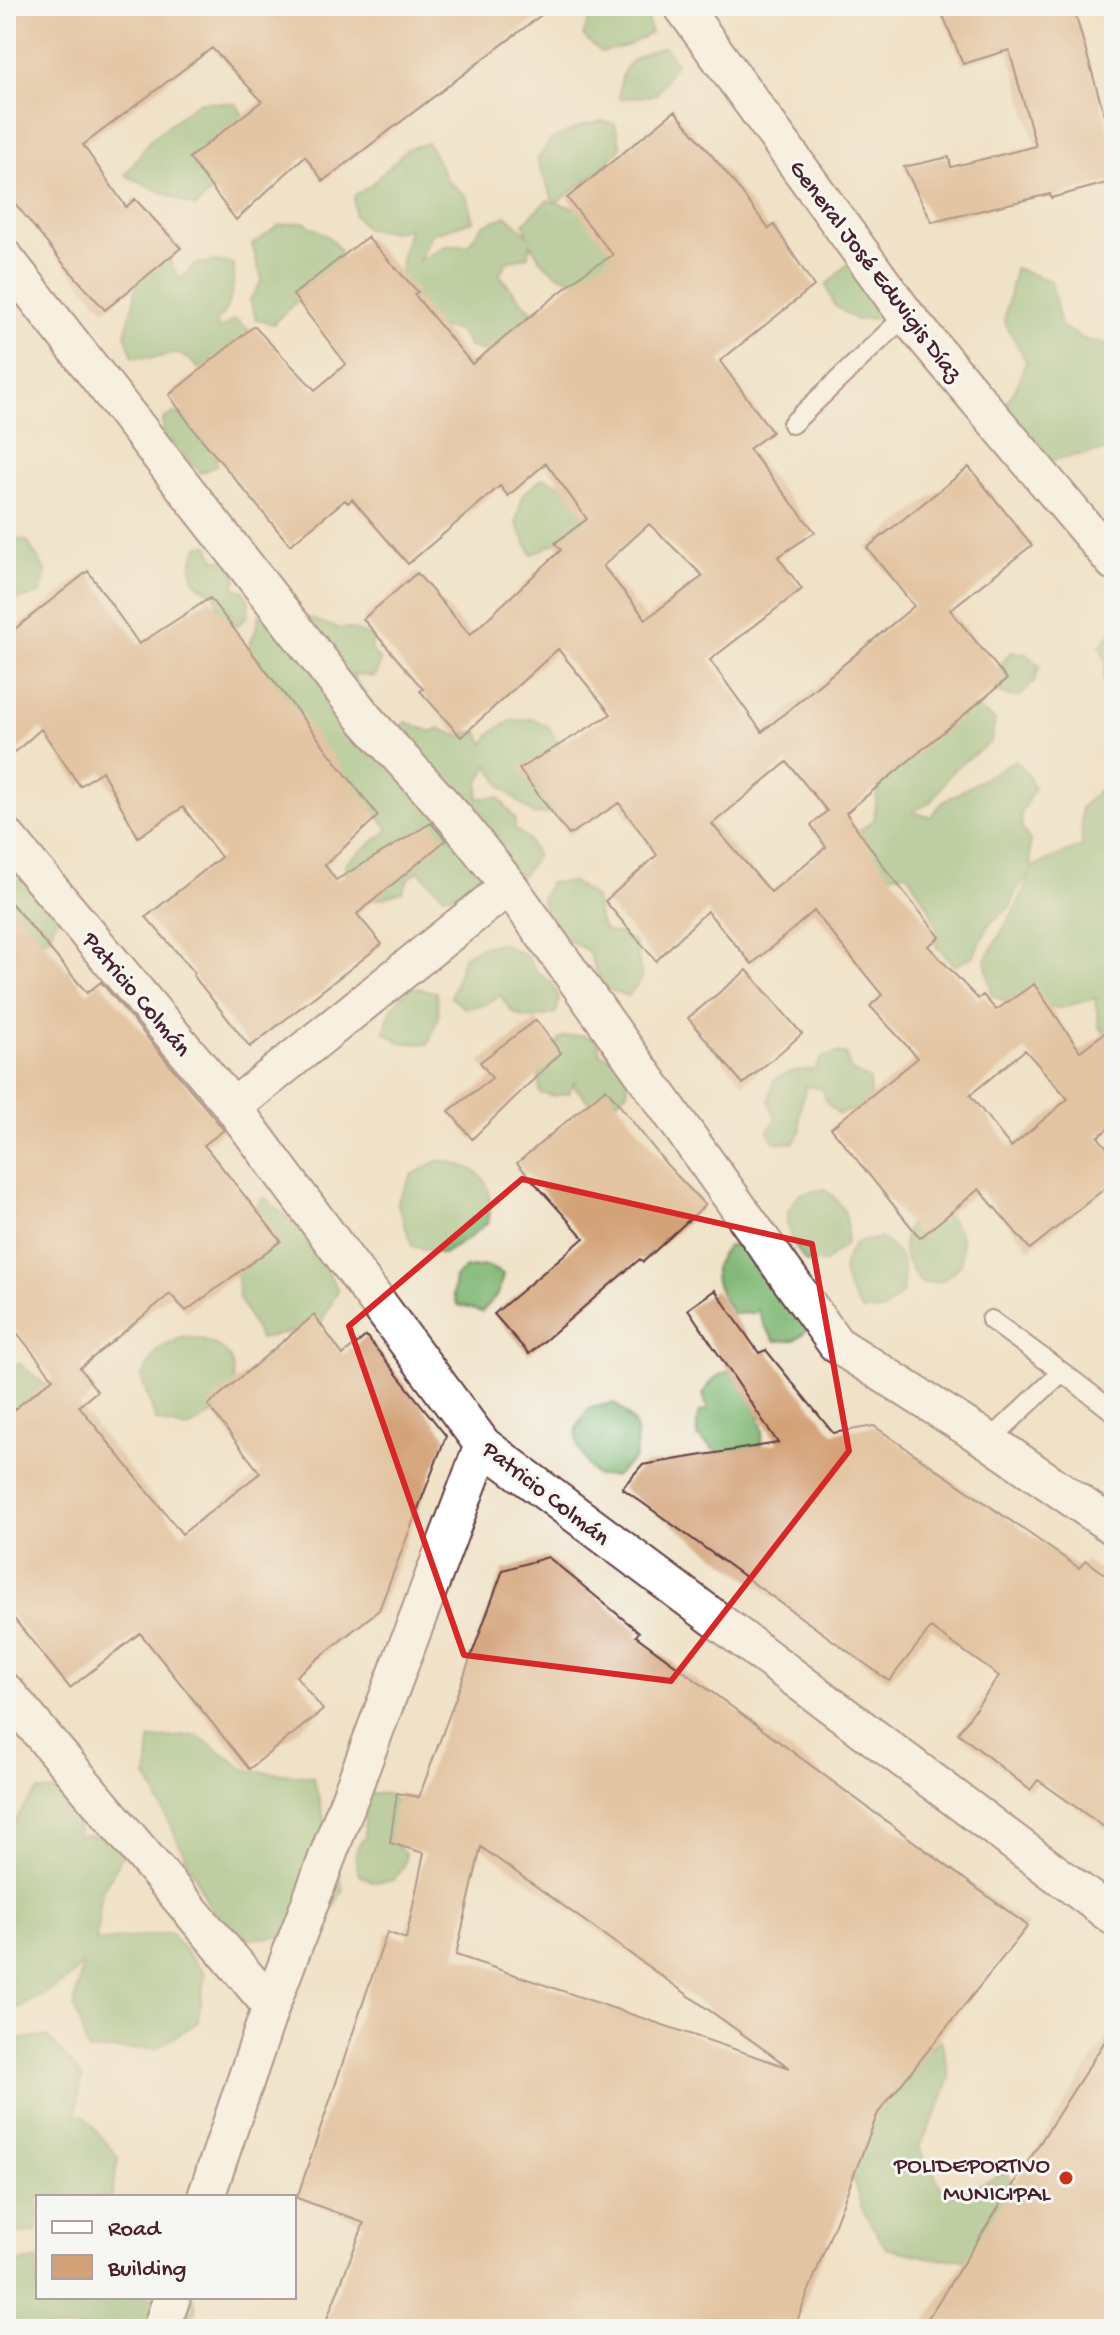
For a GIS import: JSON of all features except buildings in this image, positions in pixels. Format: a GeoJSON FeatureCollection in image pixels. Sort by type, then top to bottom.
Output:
{"type":"FeatureCollection","features":[{"type":"Feature","properties":{"kind":"street","name":"General José Eduvigis Díaz"},"geometry":{"type":"LineString","coordinates":[[682,6],[906,315],[1114,562]]}},
{"type":"Feature","properties":{"kind":"street"},"geometry":{"type":"LineString","coordinates":[[6,259],[366,720],[455,818],[509,886],[836,1344],[989,1441],[1114,1527]]}},
{"type":"Feature","properties":{"kind":"street","name":"Patricio Colmán"},"geometry":{"type":"LineString","coordinates":[[6,836],[233,1107],[483,1445],[1114,1917]]}},
{"type":"Feature","properties":{"kind":"street"},"geometry":{"type":"LineString","coordinates":[[233,1107],[509,886]]}},
{"type":"Feature","properties":{"kind":"street"},"geometry":{"type":"LineString","coordinates":[[207,2195],[271,2006],[483,1445]]}},
{"type":"Feature","properties":{"kind":"street"},"geometry":{"type":"LineString","coordinates":[[6,1692],[271,2006]]}},
{"type":"Feature","properties":{"kind":"street"},"geometry":{"type":"LineString","coordinates":[[161,2329],[171,2299]]}},
{"type":"Feature","properties":{"kind":"lane"},"geometry":{"type":"LineString","coordinates":[[792,424],[906,315]]}},
{"type":"Feature","properties":{"kind":"lane"},"geometry":{"type":"LineString","coordinates":[[991,1320],[1114,1412]]}},
{"type":"Feature","properties":{"kind":"lane"},"geometry":{"type":"LineString","coordinates":[[989,1441],[1062,1372]]}},
{"type":"Feature","properties":{"kind":"highlighted area"},"geometry":{"type":"Polygon","coordinates":[[[522,1179],[812,1244],[849,1451],[671,1681],[464,1655],[349,1326],[522,1179]]]}},
{"type":"Feature","properties":{"kind":"green space"},"geometry":{"type":"Polygon","coordinates":[[[591,6],[644,6],[651,33],[627,46],[601,52],[583,36],[591,6]]]}},
{"type":"Feature","properties":{"kind":"green space"},"geometry":{"type":"Polygon","coordinates":[[[664,47],[676,62],[656,95],[619,99],[622,78],[630,63],[643,54],[664,47]]]}},
{"type":"Feature","properties":{"kind":"green space"},"geometry":{"type":"Polygon","coordinates":[[[198,102],[236,103],[251,130],[220,184],[195,207],[125,175],[151,139],[198,102]]]}},
{"type":"Feature","properties":{"kind":"green space"},"geometry":{"type":"Polygon","coordinates":[[[602,121],[615,124],[621,147],[605,166],[556,203],[589,211],[619,255],[584,284],[566,278],[545,265],[531,243],[528,256],[507,262],[499,274],[524,304],[549,322],[499,356],[469,347],[459,331],[443,328],[427,318],[403,284],[400,265],[409,228],[395,232],[366,229],[354,215],[354,196],[371,185],[407,149],[428,143],[447,180],[467,197],[473,221],[431,234],[419,261],[445,246],[468,245],[483,225],[507,216],[528,235],[524,223],[547,200],[554,202],[537,160],[551,140],[581,126],[602,121]]]}},
{"type":"Feature","properties":{"kind":"green space"},"geometry":{"type":"Polygon","coordinates":[[[304,222],[330,238],[340,250],[336,274],[305,293],[273,324],[256,319],[250,300],[262,280],[252,245],[279,225],[304,222]]]}},
{"type":"Feature","properties":{"kind":"green space"},"geometry":{"type":"Polygon","coordinates":[[[166,242],[171,265],[181,280],[194,265],[215,261],[234,264],[231,295],[217,322],[218,330],[235,319],[249,330],[250,349],[212,382],[191,361],[177,353],[155,358],[133,357],[125,334],[134,304],[137,264],[166,242]]]}},
{"type":"Feature","properties":{"kind":"green space"},"geometry":{"type":"Polygon","coordinates":[[[852,260],[885,299],[882,317],[856,320],[834,305],[826,285],[852,260]]]}},
{"type":"Feature","properties":{"kind":"green space"},"geometry":{"type":"Polygon","coordinates":[[[1015,268],[1051,281],[1061,326],[1084,339],[1114,347],[1114,449],[1047,461],[1001,412],[1018,384],[1026,361],[1004,321],[1015,268]]]}},
{"type":"Feature","properties":{"kind":"green space"},"geometry":{"type":"Polygon","coordinates":[[[174,413],[185,415],[212,443],[217,465],[201,473],[163,433],[163,419],[174,413]]]}},
{"type":"Feature","properties":{"kind":"green space"},"geometry":{"type":"Polygon","coordinates":[[[543,478],[577,492],[593,512],[589,526],[532,555],[516,523],[523,494],[543,478]]]}},
{"type":"Feature","properties":{"kind":"green space"},"geometry":{"type":"Polygon","coordinates":[[[6,537],[27,541],[46,572],[41,594],[6,602],[6,537]]]}},
{"type":"Feature","properties":{"kind":"green space"},"geometry":{"type":"Polygon","coordinates":[[[209,545],[215,560],[226,560],[237,576],[234,588],[244,591],[249,602],[248,616],[237,626],[223,623],[215,594],[195,581],[192,562],[198,546],[209,545]]]}},
{"type":"Feature","properties":{"kind":"green space"},"geometry":{"type":"Polygon","coordinates":[[[281,612],[372,636],[372,651],[381,662],[374,677],[352,674],[390,732],[407,722],[432,732],[439,728],[461,737],[468,732],[479,732],[484,744],[493,731],[511,721],[534,719],[549,727],[559,745],[568,777],[556,813],[534,815],[502,787],[488,765],[479,782],[478,798],[499,797],[515,819],[515,829],[528,839],[537,856],[522,876],[490,860],[473,885],[444,896],[418,871],[408,879],[403,891],[378,899],[367,898],[345,884],[345,863],[389,830],[374,810],[359,802],[248,648],[259,615],[281,612]]]}},
{"type":"Feature","properties":{"kind":"green space"},"geometry":{"type":"Polygon","coordinates":[[[1114,623],[1114,704],[1107,701],[1103,679],[1106,662],[1100,646],[1111,634],[1114,623]]]}},
{"type":"Feature","properties":{"kind":"green space"},"geometry":{"type":"Polygon","coordinates":[[[1011,652],[1024,653],[1040,665],[1034,682],[1019,697],[994,690],[1001,664],[1011,652]]]}},
{"type":"Feature","properties":{"kind":"green space"},"geometry":{"type":"Polygon","coordinates":[[[974,707],[995,720],[991,742],[954,769],[932,801],[913,812],[930,817],[943,802],[1015,760],[1034,788],[1021,814],[1022,829],[1030,840],[1033,869],[1082,846],[1081,808],[1114,775],[1114,1042],[1099,1027],[1095,998],[1061,1008],[1015,1006],[992,995],[985,960],[1019,902],[1031,873],[1015,892],[1011,906],[989,924],[974,955],[955,966],[935,945],[940,936],[928,906],[907,873],[886,875],[847,839],[874,820],[878,786],[946,723],[974,707]]]}},
{"type":"Feature","properties":{"kind":"green space"},"geometry":{"type":"Polygon","coordinates":[[[6,836],[13,845],[10,884],[22,878],[58,915],[49,938],[42,940],[6,932],[6,836]]]}},
{"type":"Feature","properties":{"kind":"green space"},"geometry":{"type":"Polygon","coordinates":[[[573,882],[595,898],[600,923],[607,932],[620,934],[635,943],[642,979],[628,996],[609,990],[597,973],[588,951],[546,928],[542,898],[549,883],[573,882]]]}},
{"type":"Feature","properties":{"kind":"green space"},"geometry":{"type":"Polygon","coordinates":[[[500,943],[526,955],[537,972],[551,982],[559,998],[557,1012],[532,1018],[512,1011],[501,995],[483,1005],[464,1008],[451,997],[463,957],[478,948],[500,943]]]}},
{"type":"Feature","properties":{"kind":"green space"},"geometry":{"type":"Polygon","coordinates":[[[412,987],[436,992],[439,1015],[428,1044],[401,1043],[385,1032],[394,1006],[412,987]]]}},
{"type":"Feature","properties":{"kind":"green space"},"geometry":{"type":"Polygon","coordinates":[[[583,1035],[598,1040],[600,1054],[613,1059],[629,1077],[627,1092],[611,1106],[591,1104],[574,1082],[569,1093],[553,1096],[540,1093],[541,1069],[551,1050],[562,1037],[583,1035]]]}},
{"type":"Feature","properties":{"kind":"green space"},"geometry":{"type":"Polygon","coordinates":[[[835,1053],[846,1054],[850,1070],[870,1080],[870,1097],[855,1109],[839,1114],[826,1102],[823,1089],[806,1086],[799,1115],[801,1130],[794,1143],[774,1142],[768,1131],[776,1119],[769,1102],[774,1079],[793,1071],[814,1069],[822,1058],[835,1053]]]}},
{"type":"Feature","properties":{"kind":"green space"},"geometry":{"type":"Polygon","coordinates":[[[439,1160],[466,1167],[482,1177],[490,1206],[489,1221],[443,1254],[412,1246],[397,1202],[412,1175],[439,1160]]]}},
{"type":"Feature","properties":{"kind":"green space"},"geometry":{"type":"Polygon","coordinates":[[[825,1189],[845,1213],[846,1244],[825,1262],[806,1262],[789,1232],[788,1212],[799,1194],[825,1189]]]}},
{"type":"Feature","properties":{"kind":"green space"},"geometry":{"type":"Polygon","coordinates":[[[264,1197],[307,1236],[338,1290],[320,1325],[260,1339],[239,1298],[233,1238],[264,1197]]]}},
{"type":"Feature","properties":{"kind":"green space"},"geometry":{"type":"Polygon","coordinates":[[[940,1210],[960,1234],[961,1265],[941,1282],[921,1283],[906,1257],[905,1234],[914,1215],[940,1210]]]}},
{"type":"Feature","properties":{"kind":"green space"},"geometry":{"type":"Polygon","coordinates":[[[881,1238],[895,1250],[902,1262],[902,1294],[882,1311],[862,1311],[845,1281],[845,1261],[855,1243],[881,1238]]]}},
{"type":"Feature","properties":{"kind":"green space"},"geometry":{"type":"Polygon","coordinates":[[[753,1241],[815,1323],[795,1340],[775,1341],[758,1310],[734,1314],[719,1290],[715,1271],[720,1257],[727,1247],[753,1241]]]}},
{"type":"Feature","properties":{"kind":"green space"},"geometry":{"type":"Polygon","coordinates":[[[487,1266],[503,1274],[499,1292],[482,1312],[458,1305],[453,1295],[455,1277],[466,1268],[487,1266]]]}},
{"type":"Feature","properties":{"kind":"green space"},"geometry":{"type":"Polygon","coordinates":[[[184,1336],[210,1343],[226,1353],[231,1360],[234,1382],[234,1397],[187,1429],[156,1421],[141,1377],[157,1350],[184,1336]]]}},
{"type":"Feature","properties":{"kind":"green space"},"geometry":{"type":"Polygon","coordinates":[[[19,1363],[50,1389],[6,1426],[6,1369],[19,1363]]]}},
{"type":"Feature","properties":{"kind":"green space"},"geometry":{"type":"Polygon","coordinates":[[[734,1369],[765,1406],[759,1418],[763,1431],[760,1446],[741,1455],[727,1456],[697,1436],[697,1419],[700,1412],[708,1410],[703,1394],[709,1385],[734,1369]]]}},
{"type":"Feature","properties":{"kind":"green space"},"geometry":{"type":"Polygon","coordinates":[[[614,1403],[635,1427],[635,1458],[615,1476],[596,1476],[578,1446],[578,1426],[589,1408],[614,1403]]]}},
{"type":"Feature","properties":{"kind":"green space"},"geometry":{"type":"Polygon","coordinates":[[[197,1735],[246,1770],[313,1777],[343,1889],[321,1933],[249,1939],[216,1920],[147,1777],[150,1739],[197,1735]]]}},
{"type":"Feature","properties":{"kind":"green space"},"geometry":{"type":"Polygon","coordinates":[[[38,1791],[65,1795],[75,1810],[78,1835],[108,1837],[123,1853],[102,1890],[96,1942],[170,1933],[205,1974],[198,2022],[157,2048],[88,2051],[74,2006],[83,1963],[57,1986],[6,2015],[6,1835],[38,1791]]]}},
{"type":"Feature","properties":{"kind":"green space"},"geometry":{"type":"Polygon","coordinates":[[[372,1793],[388,1794],[398,1803],[396,1828],[391,1836],[406,1855],[403,1867],[393,1880],[374,1882],[359,1875],[357,1870],[357,1850],[365,1837],[364,1802],[372,1793]]]}},
{"type":"Feature","properties":{"kind":"green space"},"geometry":{"type":"Polygon","coordinates":[[[47,2036],[82,2077],[76,2116],[84,2115],[118,2157],[112,2195],[36,2195],[36,2232],[6,2234],[6,2041],[47,2036]]]}},
{"type":"Feature","properties":{"kind":"green space"},"geometry":{"type":"Polygon","coordinates":[[[941,2039],[950,2078],[919,2147],[947,2198],[1006,2173],[1021,2193],[975,2260],[931,2258],[886,2248],[862,2209],[846,2155],[864,2104],[941,2039]]]}},
{"type":"Feature","properties":{"kind":"green space"},"geometry":{"type":"Polygon","coordinates":[[[36,2260],[36,2299],[194,2299],[196,2312],[169,2329],[6,2329],[6,2281],[13,2263],[36,2260]]]}},
{"type":"Feature","properties":{"kind":"place","name":"POLIDEPORTIVO MUNICIPAL"},"geometry":{"type":"Point","coordinates":[1066,2178]}}]}
